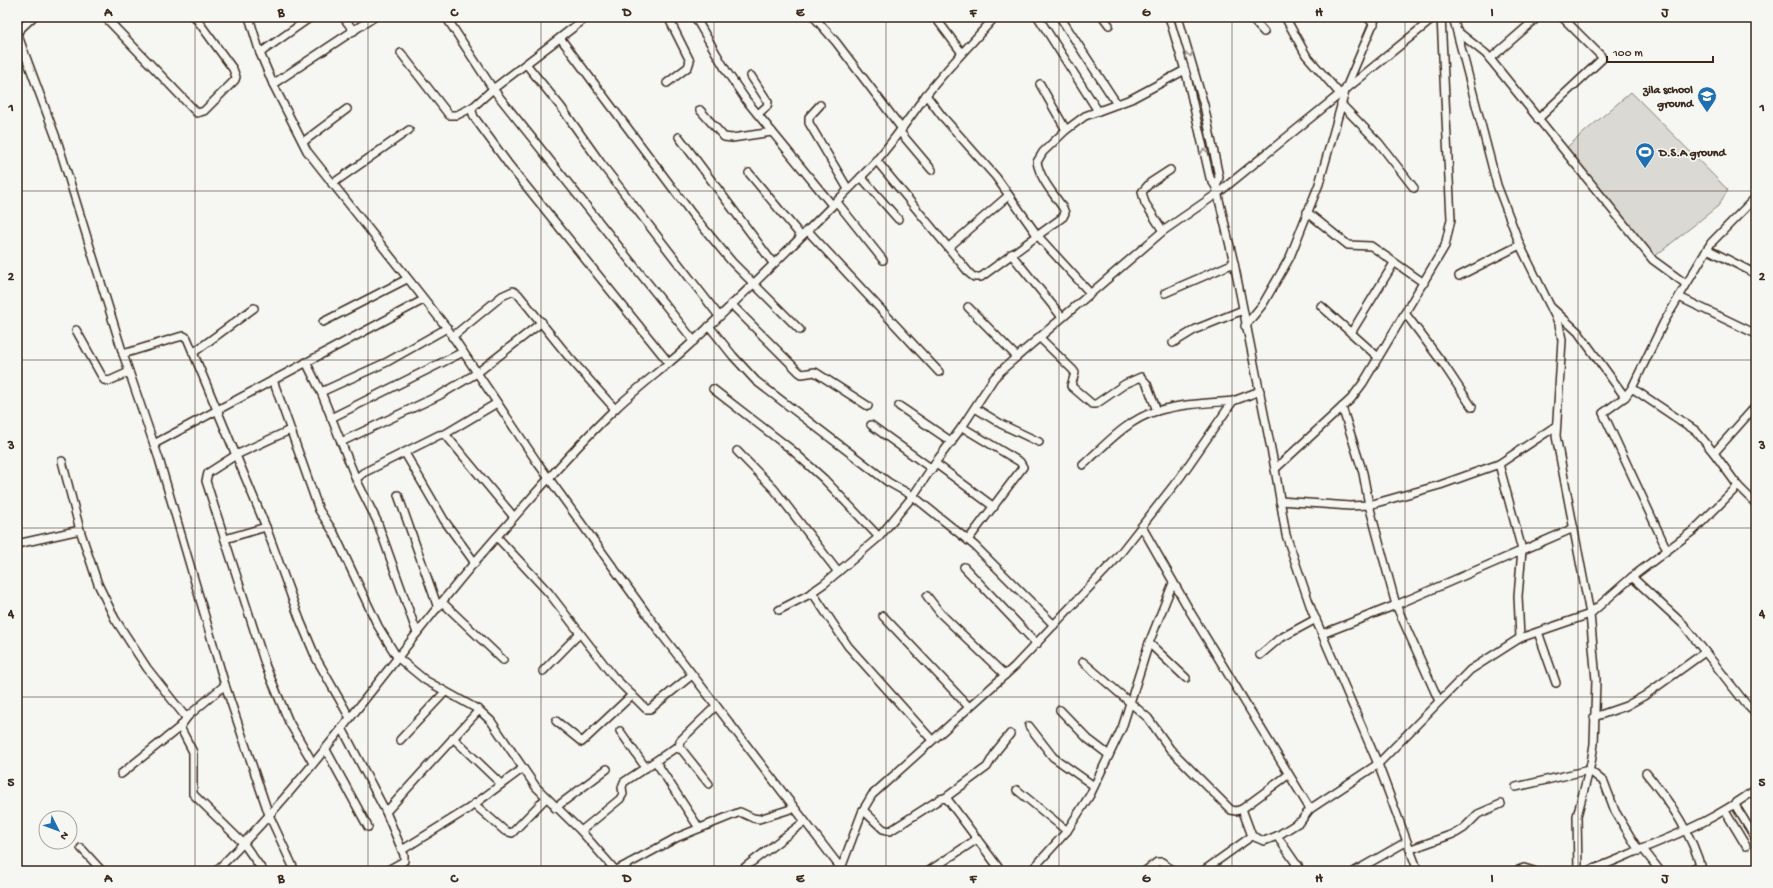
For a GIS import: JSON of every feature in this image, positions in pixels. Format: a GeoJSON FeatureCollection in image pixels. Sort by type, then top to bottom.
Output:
{"type":"FeatureCollection","features":[{"type":"Feature","properties":{"kind":"street"},"geometry":{"type":"LineString","coordinates":[[33,17],[17,33],[58,143],[123,354],[154,444],[225,685],[269,815],[295,871]]}},
{"type":"Feature","properties":{"kind":"street"},"geometry":{"type":"LineString","coordinates":[[105,17],[192,109],[200,113],[236,77],[232,69],[195,17]]}},
{"type":"Feature","properties":{"kind":"street"},"geometry":{"type":"LineString","coordinates":[[249,17],[260,53],[273,84],[302,142],[332,184],[447,328],[548,479],[692,675],[841,870]]}},
{"type":"Feature","properties":{"kind":"street"},"geometry":{"type":"LineString","coordinates":[[260,53],[311,17]]}},
{"type":"Feature","properties":{"kind":"street"},"geometry":{"type":"LineString","coordinates":[[343,17],[354,31]]}},
{"type":"Feature","properties":{"kind":"street"},"geometry":{"type":"LineString","coordinates":[[273,84],[374,17]]}},
{"type":"Feature","properties":{"kind":"street"},"geometry":{"type":"LineString","coordinates":[[446,17],[493,89],[694,341]]}},
{"type":"Feature","properties":{"kind":"street"},"geometry":{"type":"LineString","coordinates":[[401,53],[448,115],[457,115],[473,107],[493,89],[557,40],[561,39],[587,17]]}},
{"type":"Feature","properties":{"kind":"street"},"geometry":{"type":"LineString","coordinates":[[667,83],[688,67],[690,61],[668,17]]}},
{"type":"Feature","properties":{"kind":"street"},"geometry":{"type":"LineString","coordinates":[[695,17],[727,72],[758,114],[883,260]]}},
{"type":"Feature","properties":{"kind":"street"},"geometry":{"type":"LineString","coordinates":[[814,17],[836,42],[901,131],[932,170]]}},
{"type":"Feature","properties":{"kind":"street"},"geometry":{"type":"LineString","coordinates":[[935,17],[962,53]]}},
{"type":"Feature","properties":{"kind":"street"},"geometry":{"type":"LineString","coordinates":[[219,870],[244,844],[313,763],[397,657],[496,537],[548,479],[615,409],[694,341],[861,177],[901,131],[926,95],[995,17]]}},
{"type":"Feature","properties":{"kind":"street"},"geometry":{"type":"LineString","coordinates":[[1038,17],[1098,111]]}},
{"type":"Feature","properties":{"kind":"street"},"geometry":{"type":"LineString","coordinates":[[1060,17],[1117,104]]}},
{"type":"Feature","properties":{"kind":"street"},"geometry":{"type":"LineString","coordinates":[[1103,17],[1109,25]]}},
{"type":"Feature","properties":{"kind":"street"},"geometry":{"type":"LineString","coordinates":[[1168,17],[1185,70],[1210,178],[1217,190],[1234,263],[1245,326],[1276,469],[1286,535],[1296,568],[1316,619],[1378,764],[1418,871]]}},
{"type":"Feature","properties":{"kind":"street"},"geometry":{"type":"LineString","coordinates":[[1178,17],[1204,105],[1219,177],[1217,190]]}},
{"type":"Feature","properties":{"kind":"street"},"geometry":{"type":"LineString","coordinates":[[1250,17],[1264,32]]}},
{"type":"Feature","properties":{"kind":"street"},"geometry":{"type":"LineString","coordinates":[[1285,17],[1306,55],[1340,94]]}},
{"type":"Feature","properties":{"kind":"street"},"geometry":{"type":"LineString","coordinates":[[1245,326],[1263,304],[1290,257],[1319,184],[1346,88],[1375,20],[1367,17]]}},
{"type":"Feature","properties":{"kind":"street"},"geometry":{"type":"LineString","coordinates":[[779,610],[812,592],[879,537],[913,496],[933,466],[952,442],[994,378],[1016,357],[1163,230],[1340,94],[1435,17]]}},
{"type":"Feature","properties":{"kind":"street"},"geometry":{"type":"LineString","coordinates":[[1276,469],[1351,399],[1424,283],[1445,246],[1451,219],[1441,17]]}},
{"type":"Feature","properties":{"kind":"street"},"geometry":{"type":"LineString","coordinates":[[1453,17],[1497,185],[1520,245],[1559,324],[1562,340],[1556,436],[1590,614],[1596,674],[1594,744],[1577,816],[1578,871]]}},
{"type":"Feature","properties":{"kind":"street"},"geometry":{"type":"LineString","coordinates":[[1490,60],[1538,17]]}},
{"type":"Feature","properties":{"kind":"street"},"geometry":{"type":"LineString","coordinates":[[1538,119],[1602,59],[1601,56],[1562,17]]}},
{"type":"Feature","properties":{"kind":"street"},"geometry":{"type":"LineString","coordinates":[[1457,31],[1490,60],[1653,260],[1686,284]]}},
{"type":"Feature","properties":{"kind":"street"},"geometry":{"type":"LineString","coordinates":[[561,39],[692,214],[732,262],[800,330]]}},
{"type":"Feature","properties":{"kind":"street"},"geometry":{"type":"LineString","coordinates":[[526,64],[561,107],[600,162],[719,316]]}},
{"type":"Feature","properties":{"kind":"street"},"geometry":{"type":"LineString","coordinates":[[876,160],[970,274],[977,278],[1063,217],[1065,213],[1043,177],[1037,162],[1043,152],[1066,130],[1085,116],[1131,99],[1185,70]]}},
{"type":"Feature","properties":{"kind":"street"},"geometry":{"type":"LineString","coordinates":[[751,76],[768,102],[767,106],[758,114]]}},
{"type":"Feature","properties":{"kind":"street"},"geometry":{"type":"LineString","coordinates":[[1040,84],[1066,130]]}},
{"type":"Feature","properties":{"kind":"street"},"geometry":{"type":"LineString","coordinates":[[926,95],[942,116],[996,178],[1037,235],[1090,293]]}},
{"type":"Feature","properties":{"kind":"street"},"geometry":{"type":"LineString","coordinates":[[1341,104],[1379,143],[1414,188]]}},
{"type":"Feature","properties":{"kind":"street"},"geometry":{"type":"LineString","coordinates":[[820,105],[809,117],[809,123],[848,189]]}},
{"type":"Feature","properties":{"kind":"street"},"geometry":{"type":"LineString","coordinates":[[473,107],[472,111],[474,117],[509,165],[669,363]]}},
{"type":"Feature","properties":{"kind":"street"},"geometry":{"type":"LineString","coordinates":[[302,142],[346,109]]}},
{"type":"Feature","properties":{"kind":"street"},"geometry":{"type":"LineString","coordinates":[[700,110],[724,138],[772,132]]}},
{"type":"Feature","properties":{"kind":"street"},"geometry":{"type":"LineString","coordinates":[[332,184],[409,130]]}},
{"type":"Feature","properties":{"kind":"street"},"geometry":{"type":"LineString","coordinates":[[679,137],[773,263]]}},
{"type":"Feature","properties":{"kind":"street"},"geometry":{"type":"LineString","coordinates":[[1163,230],[1145,203],[1142,192],[1150,183],[1170,170]]}},
{"type":"Feature","properties":{"kind":"street"},"geometry":{"type":"LineString","coordinates":[[748,173],[801,236]]}},
{"type":"Feature","properties":{"kind":"street"},"geometry":{"type":"LineString","coordinates":[[861,177],[898,219]]}},
{"type":"Feature","properties":{"kind":"street"},"geometry":{"type":"LineString","coordinates":[[949,248],[1008,196]]}},
{"type":"Feature","properties":{"kind":"street"},"geometry":{"type":"LineString","coordinates":[[1667,550],[1603,413],[1625,396],[1632,388],[1664,322],[1707,249],[1756,197]]}},
{"type":"Feature","properties":{"kind":"street"},"geometry":{"type":"LineString","coordinates":[[1307,212],[1348,245],[1371,246],[1424,283]]}},
{"type":"Feature","properties":{"kind":"street"},"geometry":{"type":"LineString","coordinates":[[807,230],[939,372]]}},
{"type":"Feature","properties":{"kind":"street"},"geometry":{"type":"LineString","coordinates":[[1459,276],[1520,245]]}},
{"type":"Feature","properties":{"kind":"street"},"geometry":{"type":"LineString","coordinates":[[1707,249],[1756,274]]}},
{"type":"Feature","properties":{"kind":"street"},"geometry":{"type":"LineString","coordinates":[[1011,254],[1062,317]]}},
{"type":"Feature","properties":{"kind":"street"},"geometry":{"type":"LineString","coordinates":[[1165,293],[1234,263]]}},
{"type":"Feature","properties":{"kind":"street"},"geometry":{"type":"LineString","coordinates":[[1351,333],[1394,263]]}},
{"type":"Feature","properties":{"kind":"street"},"geometry":{"type":"LineString","coordinates":[[323,322],[407,279]]}},
{"type":"Feature","properties":{"kind":"street"},"geometry":{"type":"LineString","coordinates":[[452,337],[502,296],[513,291],[522,298],[568,356],[615,409]]}},
{"type":"Feature","properties":{"kind":"street"},"geometry":{"type":"LineString","coordinates":[[1679,296],[1756,334]]}},
{"type":"Feature","properties":{"kind":"street"},"geometry":{"type":"LineString","coordinates":[[154,444],[424,300]]}},
{"type":"Feature","properties":{"kind":"street"},"geometry":{"type":"LineString","coordinates":[[731,304],[799,372],[802,374],[816,372],[868,406]]}},
{"type":"Feature","properties":{"kind":"street"},"geometry":{"type":"LineString","coordinates":[[968,306],[1016,357]]}},
{"type":"Feature","properties":{"kind":"street"},"geometry":{"type":"LineString","coordinates":[[1321,306],[1378,357]]}},
{"type":"Feature","properties":{"kind":"street"},"geometry":{"type":"LineString","coordinates":[[1550,306],[1578,332],[1625,396]]}},
{"type":"Feature","properties":{"kind":"street"},"geometry":{"type":"LineString","coordinates":[[194,353],[254,308]]}},
{"type":"Feature","properties":{"kind":"street"},"geometry":{"type":"LineString","coordinates":[[1174,344],[1196,329],[1243,310]]}},
{"type":"Feature","properties":{"kind":"street"},"geometry":{"type":"LineString","coordinates":[[1405,313],[1444,365],[1472,407]]}},
{"type":"Feature","properties":{"kind":"street"},"geometry":{"type":"LineString","coordinates":[[341,442],[440,395],[477,373],[542,322]]}},
{"type":"Feature","properties":{"kind":"street"},"geometry":{"type":"LineString","coordinates":[[709,326],[733,356],[756,380],[888,482],[913,496],[968,540],[1054,625]]}},
{"type":"Feature","properties":{"kind":"street"},"geometry":{"type":"LineString","coordinates":[[321,392],[387,362],[447,328]]}},
{"type":"Feature","properties":{"kind":"street"},"geometry":{"type":"LineString","coordinates":[[76,330],[104,380],[109,381],[129,372]]}},
{"type":"Feature","properties":{"kind":"street"},"geometry":{"type":"LineString","coordinates":[[123,354],[184,336],[187,338],[266,527],[316,658],[350,718]]}},
{"type":"Feature","properties":{"kind":"street"},"geometry":{"type":"LineString","coordinates":[[1039,337],[1073,370],[1075,373],[1071,386],[1092,404],[1096,404],[1125,384],[1141,377],[1147,384],[1157,411]]}},
{"type":"Feature","properties":{"kind":"street"},"geometry":{"type":"LineString","coordinates":[[330,418],[463,352]]}},
{"type":"Feature","properties":{"kind":"street"},"geometry":{"type":"LineString","coordinates":[[306,362],[321,392],[330,418],[356,479],[377,521],[417,633]]}},
{"type":"Feature","properties":{"kind":"street"},"geometry":{"type":"LineString","coordinates":[[273,380],[319,510],[334,533],[378,626],[397,657],[425,680],[479,710],[491,721],[499,730],[522,769],[546,798],[581,831],[616,871],[678,837],[740,812],[759,819],[794,808]]}},
{"type":"Feature","properties":{"kind":"street"},"geometry":{"type":"LineString","coordinates":[[1632,388],[1696,431],[1738,486],[1756,504]]}},
{"type":"Feature","properties":{"kind":"street"},"geometry":{"type":"LineString","coordinates":[[713,389],[792,450],[824,479],[879,537]]}},
{"type":"Feature","properties":{"kind":"street"},"geometry":{"type":"LineString","coordinates":[[1083,464],[1118,433],[1157,411],[1184,405],[1233,402],[1260,391]]}},
{"type":"Feature","properties":{"kind":"street"},"geometry":{"type":"LineString","coordinates":[[841,870],[863,810],[872,795],[1005,676],[1037,644],[1115,560],[1181,476],[1233,402]]}},
{"type":"Feature","properties":{"kind":"street"},"geometry":{"type":"LineString","coordinates":[[356,479],[364,473],[439,435],[445,434],[497,403]]}},
{"type":"Feature","properties":{"kind":"street"},"geometry":{"type":"LineString","coordinates":[[899,406],[952,442]]}},
{"type":"Feature","properties":{"kind":"street"},"geometry":{"type":"LineString","coordinates":[[1342,407],[1363,473],[1396,605],[1439,702]]}},
{"type":"Feature","properties":{"kind":"street"},"geometry":{"type":"LineString","coordinates":[[1714,453],[1755,407]]}},
{"type":"Feature","properties":{"kind":"street"},"geometry":{"type":"LineString","coordinates":[[975,408],[1001,424],[1039,442]]}},
{"type":"Feature","properties":{"kind":"street"},"geometry":{"type":"LineString","coordinates":[[871,426],[994,507]]}},
{"type":"Feature","properties":{"kind":"street"},"geometry":{"type":"LineString","coordinates":[[1280,501],[1350,506],[1370,505],[1440,485],[1499,464],[1556,426]]}},
{"type":"Feature","properties":{"kind":"street"},"geometry":{"type":"LineString","coordinates":[[962,427],[1023,464],[1021,471],[968,540]]}},
{"type":"Feature","properties":{"kind":"street"},"geometry":{"type":"LineString","coordinates":[[290,430],[236,455],[208,473],[206,477],[266,667],[289,722],[313,763]]}},
{"type":"Feature","properties":{"kind":"street"},"geometry":{"type":"LineString","coordinates":[[445,434],[514,517]]}},
{"type":"Feature","properties":{"kind":"street"},"geometry":{"type":"LineString","coordinates":[[737,451],[774,489],[838,572]]}},
{"type":"Feature","properties":{"kind":"street"},"geometry":{"type":"LineString","coordinates":[[405,453],[444,520],[475,563]]}},
{"type":"Feature","properties":{"kind":"street"},"geometry":{"type":"LineString","coordinates":[[62,461],[80,530],[98,584],[115,619],[147,668],[178,710],[188,716]]}},
{"type":"Feature","properties":{"kind":"street"},"geometry":{"type":"LineString","coordinates":[[1499,464],[1522,550],[1518,596],[1520,638]]}},
{"type":"Feature","properties":{"kind":"street"},"geometry":{"type":"LineString","coordinates":[[1242,809],[1252,836],[1264,841],[1277,836],[1301,821],[1310,809],[1378,764],[1470,670],[1520,638],[1590,614],[1632,577],[1694,530],[1738,486]]}},
{"type":"Feature","properties":{"kind":"street"},"geometry":{"type":"LineString","coordinates":[[398,495],[440,605],[503,660]]}},
{"type":"Feature","properties":{"kind":"street"},"geometry":{"type":"LineString","coordinates":[[225,539],[266,527]]}},
{"type":"Feature","properties":{"kind":"street"},"geometry":{"type":"LineString","coordinates":[[1142,527],[1288,775],[1310,809]]}},
{"type":"Feature","properties":{"kind":"street"},"geometry":{"type":"LineString","coordinates":[[1322,634],[1396,605],[1574,528]]}},
{"type":"Feature","properties":{"kind":"street"},"geometry":{"type":"LineString","coordinates":[[17,544],[80,530]]}},
{"type":"Feature","properties":{"kind":"street"},"geometry":{"type":"LineString","coordinates":[[496,537],[549,593],[613,676],[648,710],[692,675]]}},
{"type":"Feature","properties":{"kind":"street"},"geometry":{"type":"LineString","coordinates":[[964,567],[1037,644]]}},
{"type":"Feature","properties":{"kind":"street"},"geometry":{"type":"LineString","coordinates":[[1632,577],[1684,625],[1746,704],[1756,714]]}},
{"type":"Feature","properties":{"kind":"street"},"geometry":{"type":"LineString","coordinates":[[1030,871],[1067,831],[1094,786],[1122,728],[1149,643],[1174,583]]}},
{"type":"Feature","properties":{"kind":"street"},"geometry":{"type":"LineString","coordinates":[[812,592],[848,646],[932,740]]}},
{"type":"Feature","properties":{"kind":"street"},"geometry":{"type":"LineString","coordinates":[[927,596],[941,614],[1005,676]]}},
{"type":"Feature","properties":{"kind":"street"},"geometry":{"type":"LineString","coordinates":[[883,616],[969,707]]}},
{"type":"Feature","properties":{"kind":"street"},"geometry":{"type":"LineString","coordinates":[[1260,655],[1279,640],[1316,619]]}},
{"type":"Feature","properties":{"kind":"street"},"geometry":{"type":"LineString","coordinates":[[1538,632],[1556,683]]}},
{"type":"Feature","properties":{"kind":"street"},"geometry":{"type":"LineString","coordinates":[[543,671],[580,634]]}},
{"type":"Feature","properties":{"kind":"street"},"geometry":{"type":"LineString","coordinates":[[1149,643],[1186,678]]}},
{"type":"Feature","properties":{"kind":"street"},"geometry":{"type":"LineString","coordinates":[[1594,717],[1626,706],[1644,696],[1705,652]]}},
{"type":"Feature","properties":{"kind":"street"},"geometry":{"type":"LineString","coordinates":[[1083,662],[1148,718],[1170,748],[1231,810],[1236,811],[1242,809],[1288,775]]}},
{"type":"Feature","properties":{"kind":"street"},"geometry":{"type":"LineString","coordinates":[[121,774],[180,727],[188,716],[225,685]]}},
{"type":"Feature","properties":{"kind":"street"},"geometry":{"type":"LineString","coordinates":[[400,740],[445,692]]}},
{"type":"Feature","properties":{"kind":"street"},"geometry":{"type":"LineString","coordinates":[[556,721],[580,742],[582,742],[632,695]]}},
{"type":"Feature","properties":{"kind":"street"},"geometry":{"type":"LineString","coordinates":[[709,784],[679,748],[680,741],[716,706]]}},
{"type":"Feature","properties":{"kind":"street"},"geometry":{"type":"LineString","coordinates":[[386,812],[479,710]]}},
{"type":"Feature","properties":{"kind":"street"},"geometry":{"type":"LineString","coordinates":[[1060,710],[1088,739],[1109,755]]}},
{"type":"Feature","properties":{"kind":"street"},"geometry":{"type":"LineString","coordinates":[[1029,726],[1053,757],[1094,786]]}},
{"type":"Feature","properties":{"kind":"street"},"geometry":{"type":"LineString","coordinates":[[180,727],[193,752],[193,794],[244,844],[263,871]]}},
{"type":"Feature","properties":{"kind":"street"},"geometry":{"type":"LineString","coordinates":[[342,728],[386,812],[402,850],[404,861],[386,871]]}},
{"type":"Feature","properties":{"kind":"street"},"geometry":{"type":"LineString","coordinates":[[620,731],[646,768]]}},
{"type":"Feature","properties":{"kind":"street"},"geometry":{"type":"LineString","coordinates":[[863,810],[883,829],[890,831],[940,799],[945,798],[987,767],[997,750],[1010,734]]}},
{"type":"Feature","properties":{"kind":"street"},"geometry":{"type":"LineString","coordinates":[[453,738],[502,784]]}},
{"type":"Feature","properties":{"kind":"street"},"geometry":{"type":"LineString","coordinates":[[325,748],[368,827]]}},
{"type":"Feature","properties":{"kind":"street"},"geometry":{"type":"LineString","coordinates":[[581,831],[620,799],[623,794],[622,787],[624,782],[675,748],[679,748]]}},
{"type":"Feature","properties":{"kind":"street"},"geometry":{"type":"LineString","coordinates":[[656,762],[699,828]]}},
{"type":"Feature","properties":{"kind":"street"},"geometry":{"type":"LineString","coordinates":[[402,850],[474,804],[522,769]]}},
{"type":"Feature","properties":{"kind":"street"},"geometry":{"type":"LineString","coordinates":[[555,808],[607,769]]}},
{"type":"Feature","properties":{"kind":"street"},"geometry":{"type":"LineString","coordinates":[[1516,786],[1589,770]]}},
{"type":"Feature","properties":{"kind":"street"},"geometry":{"type":"LineString","coordinates":[[1589,770],[1604,782],[1615,811],[1641,850],[1660,871]]}},
{"type":"Feature","properties":{"kind":"street"},"geometry":{"type":"LineString","coordinates":[[1646,773],[1661,790],[1687,831],[1701,868],[1687,871]]}},
{"type":"Feature","properties":{"kind":"street"},"geometry":{"type":"LineString","coordinates":[[1587,871],[1611,864],[1687,831],[1735,805],[1756,789]]}},
{"type":"Feature","properties":{"kind":"street"},"geometry":{"type":"LineString","coordinates":[[1017,790],[1067,831]]}},
{"type":"Feature","properties":{"kind":"street"},"geometry":{"type":"LineString","coordinates":[[474,804],[505,831],[512,833],[546,798]]}},
{"type":"Feature","properties":{"kind":"street"},"geometry":{"type":"LineString","coordinates":[[945,798],[1001,871]]}},
{"type":"Feature","properties":{"kind":"street"},"geometry":{"type":"LineString","coordinates":[[1411,849],[1456,833],[1464,828],[1478,814],[1501,804]]}},
{"type":"Feature","properties":{"kind":"street"},"geometry":{"type":"LineString","coordinates":[[1735,805],[1756,839]]}},
{"type":"Feature","properties":{"kind":"street"},"geometry":{"type":"LineString","coordinates":[[1725,811],[1746,846]]}},
{"type":"Feature","properties":{"kind":"street"},"geometry":{"type":"LineString","coordinates":[[740,871],[804,822]]}},
{"type":"Feature","properties":{"kind":"street"},"geometry":{"type":"LineString","coordinates":[[1203,871],[1252,836]]}},
{"type":"Feature","properties":{"kind":"street"},"geometry":{"type":"LineString","coordinates":[[1277,836],[1299,868],[1290,871]]}},
{"type":"Feature","properties":{"kind":"street"},"geometry":{"type":"LineString","coordinates":[[929,871],[977,839]]}},
{"type":"Feature","properties":{"kind":"street"},"geometry":{"type":"LineString","coordinates":[[1356,871],[1406,842]]}},
{"type":"Feature","properties":{"kind":"street"},"geometry":{"type":"LineString","coordinates":[[81,848],[102,871]]}},
{"type":"Feature","properties":{"kind":"street"},"geometry":{"type":"LineString","coordinates":[[1146,871],[1157,862],[1162,862],[1173,871]]}},
{"type":"Feature","properties":{"kind":"street"},"geometry":{"type":"LineString","coordinates":[[1516,871],[1524,868],[1534,871]]}},
{"type":"Feature","properties":{"kind":"shaded area","name":"D.S.A ground"},"geometry":{"type":"Polygon","coordinates":[[[1631,92],[1728,190],[1718,206],[1654,257],[1567,147],[1631,92]]]}},
{"type":"Feature","properties":{"kind":"place","name":"zila school ground"},"geometry":{"type":"Point","coordinates":[1707,113]}},
{"type":"Feature","properties":{"kind":"place","name":"D.S.A ground"},"geometry":{"type":"Point","coordinates":[1645,169]}}]}
